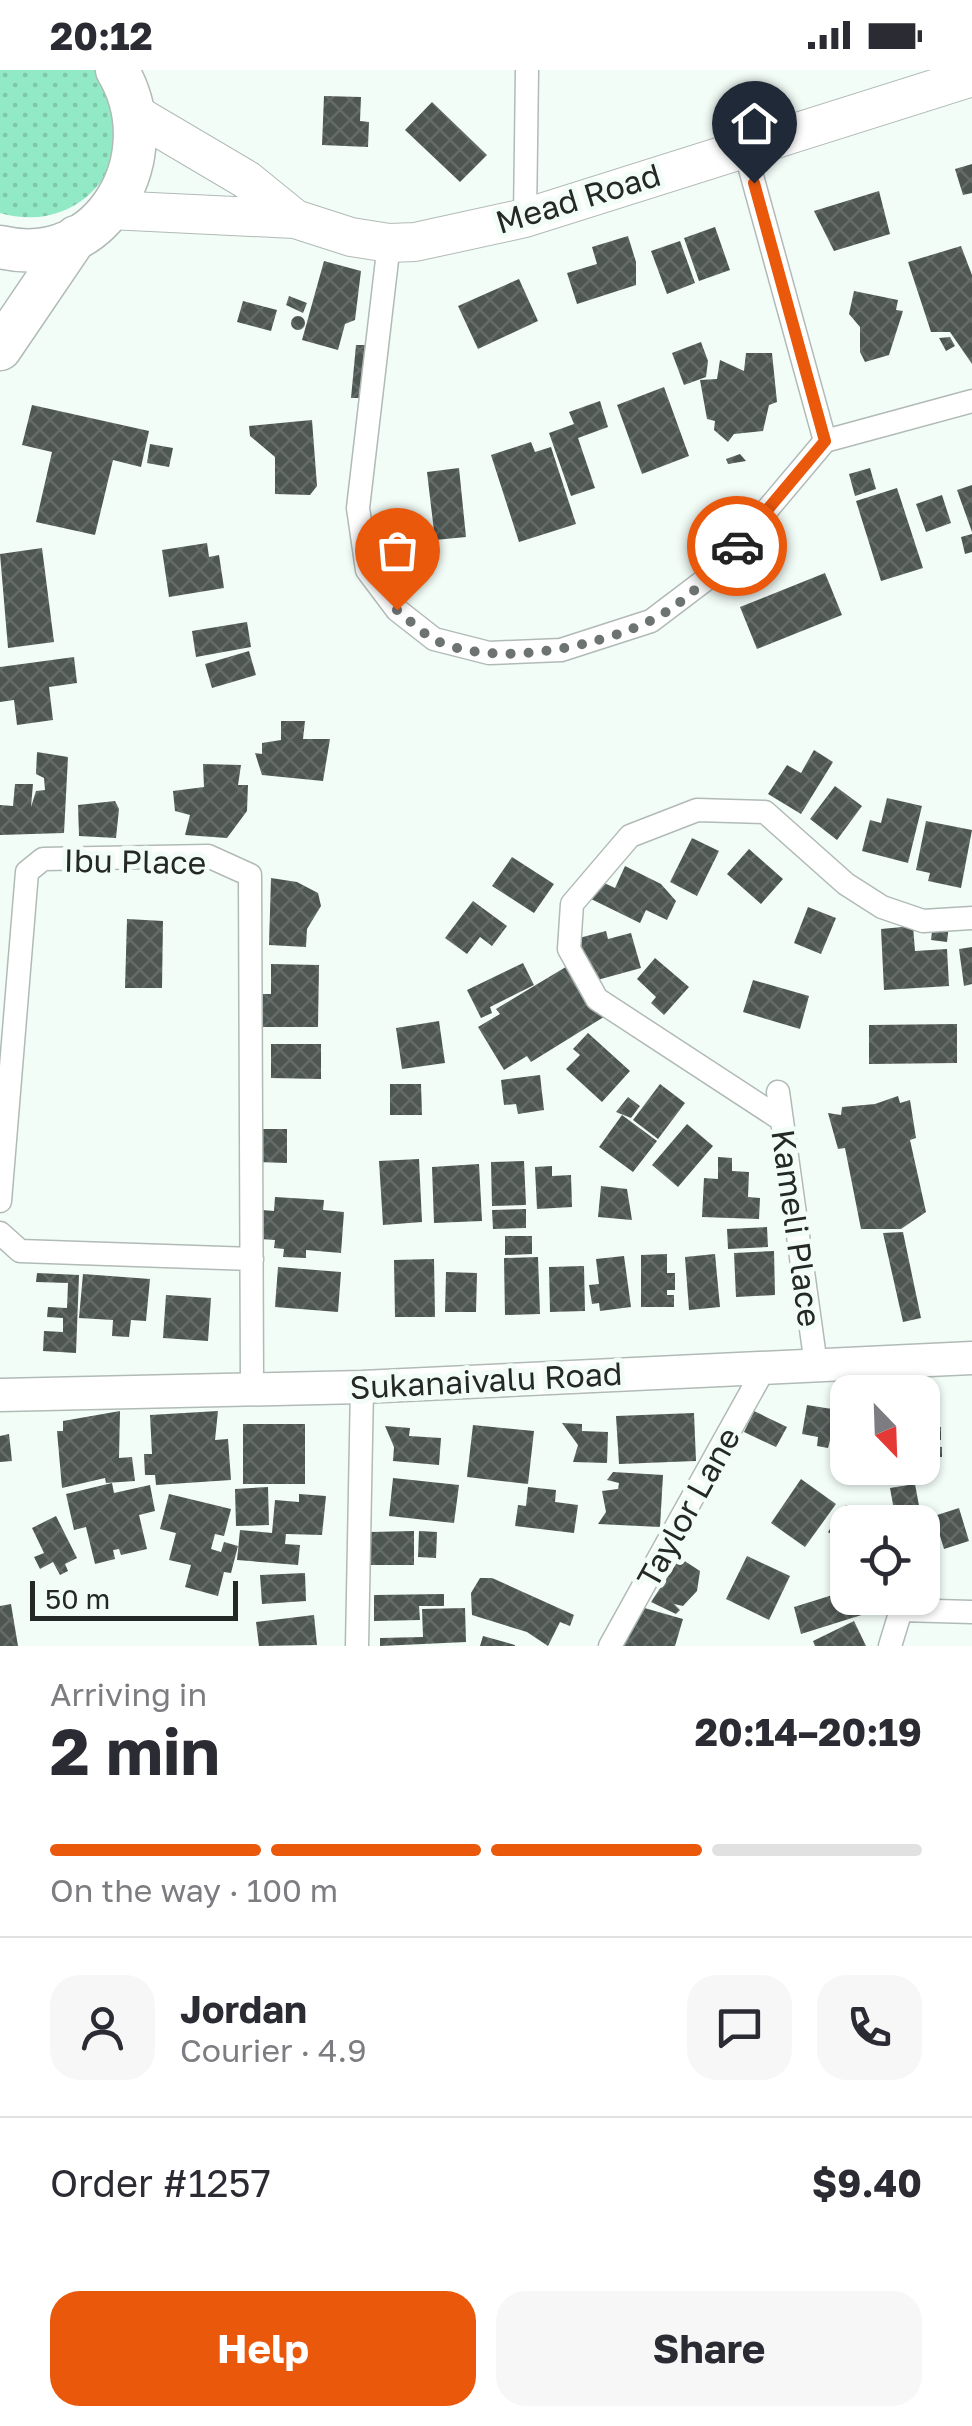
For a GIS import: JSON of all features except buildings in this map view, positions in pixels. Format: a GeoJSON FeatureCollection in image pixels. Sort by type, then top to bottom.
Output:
{"type":"FeatureCollection","features":[{"type":"Feature","properties":{"kind":"highway"},"geometry":{"type":"LineString","coordinates":[[0,349],[76,237],[110,210],[128,181],[138,149],[129,87]]}},
{"type":"Feature","properties":{"kind":"highway"},"geometry":{"type":"LineString","coordinates":[[0,246],[42,248],[76,237]]}},
{"type":"Feature","properties":{"kind":"main road","name":"Mead Road"},"geometry":{"type":"LineString","coordinates":[[110,210],[296,219],[351,237],[389,243],[525,218],[972,77]]}},
{"type":"Feature","properties":{"kind":"main road","name":"Mead Road"},"geometry":{"type":"LineString","coordinates":[[129,87],[296,219]]}},
{"type":"Feature","properties":{"kind":"main road","name":"Sukanaivalu Road"},"geometry":{"type":"LineString","coordinates":[[0,1395],[252,1386],[362,1387],[972,1358]]}},
{"type":"Feature","properties":{"kind":"street"},"geometry":{"type":"LineString","coordinates":[[525,218],[528,70]]}},
{"type":"Feature","properties":{"kind":"street"},"geometry":{"type":"LineString","coordinates":[[744,146],[825,441]]}},
{"type":"Feature","properties":{"kind":"street"},"geometry":{"type":"LineString","coordinates":[[389,243],[358,508],[368,570],[397,610],[434,639],[489,652],[562,650],[652,620],[713,574],[825,441],[972,400]]}},
{"type":"Feature","properties":{"kind":"street"},"geometry":{"type":"LineString","coordinates":[[782,1120],[597,999],[569,949],[572,904],[630,836],[697,810],[765,812],[846,884],[882,908],[923,921],[972,918]]}},
{"type":"Feature","properties":{"kind":"street","name":"Ibu Place"},"geometry":{"type":"LineString","coordinates":[[0,1201],[27,872],[43,859],[208,856],[250,875],[252,1386]]}},
{"type":"Feature","properties":{"kind":"street","name":"Kameli Place"},"geometry":{"type":"LineString","coordinates":[[778,1092],[816,1365]]}},
{"type":"Feature","properties":{"kind":"street"},"geometry":{"type":"LineString","coordinates":[[0,1233],[20,1252],[252,1259]]}},
{"type":"Feature","properties":{"kind":"street","name":"Taylor Lane"},"geometry":{"type":"LineString","coordinates":[[610,1646],[764,1367]]}},
{"type":"Feature","properties":{"kind":"street"},"geometry":{"type":"LineString","coordinates":[[357,1646],[362,1387]]}},
{"type":"Feature","properties":{"kind":"street"},"geometry":{"type":"LineString","coordinates":[[890,1646],[901,1610],[972,1612]]}},
{"type":"Feature","properties":{"kind":"green space"},"geometry":{"type":"Polygon","coordinates":[[[0,70],[103,70],[122,122],[117,151],[96,188],[64,211],[23,217],[0,213],[0,70]]]}},
{"type":"Feature","properties":{"kind":"way so far"},"geometry":{"type":"LineString","coordinates":[[397,610],[434,639],[462,646],[489,652],[562,650],[652,620],[713,574],[737,546]]}},
{"type":"Feature","properties":{"kind":"route"},"geometry":{"type":"LineString","coordinates":[[737,546],[825,441],[754,183]]}}]}
